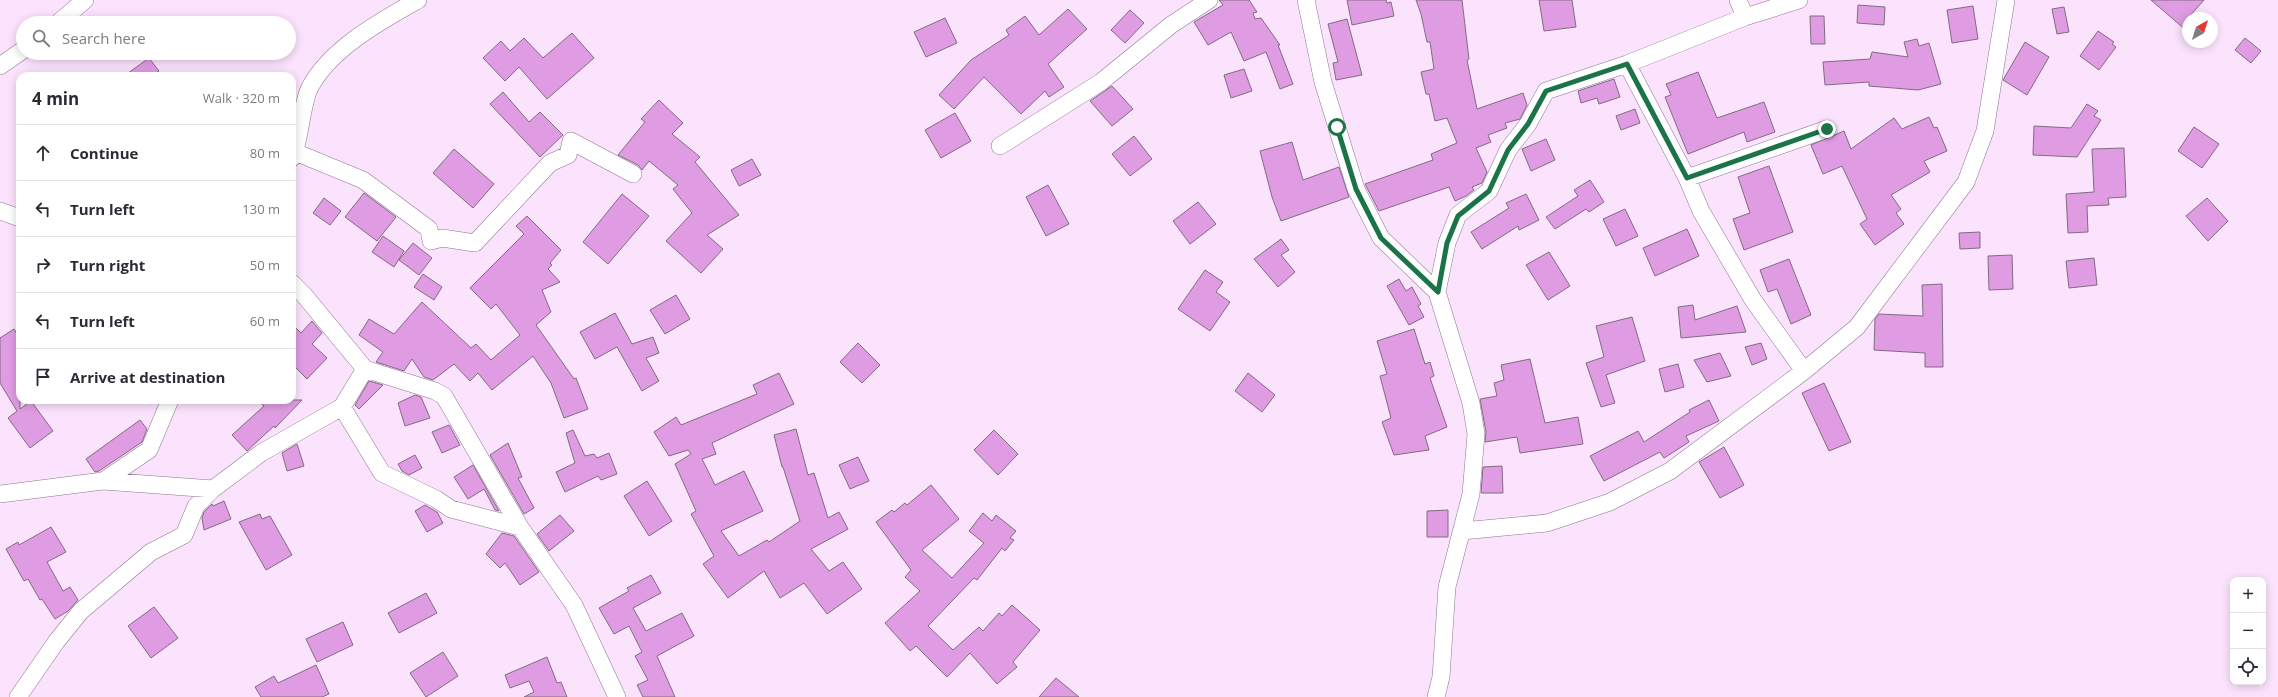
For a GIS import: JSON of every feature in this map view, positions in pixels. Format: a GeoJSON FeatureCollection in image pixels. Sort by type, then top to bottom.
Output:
{"type":"FeatureCollection","features":[{"type":"Feature","properties":{"kind":"street"},"geometry":{"type":"LineString","coordinates":[[66,16],[85,0]]}},
{"type":"Feature","properties":{"kind":"street"},"geometry":{"type":"LineString","coordinates":[[296,143],[310,88],[326,65],[366,29],[418,0]]}},
{"type":"Feature","properties":{"kind":"street"},"geometry":{"type":"LineString","coordinates":[[1000,146],[1101,82],[1171,25],[1209,0]]}},
{"type":"Feature","properties":{"kind":"street"},"geometry":{"type":"LineString","coordinates":[[1306,0],[1323,82],[1356,189],[1381,238],[1438,292]]}},
{"type":"Feature","properties":{"kind":"street"},"geometry":{"type":"LineString","coordinates":[[1738,0],[1745,17]]}},
{"type":"Feature","properties":{"kind":"street"},"geometry":{"type":"LineString","coordinates":[[1436,697],[1441,676],[1447,587],[1471,494],[1476,434],[1471,403],[1438,292],[1447,243],[1458,216],[1489,191],[1508,150],[1528,124],[1546,91],[1627,64],[1745,17],[1799,0]]}},
{"type":"Feature","properties":{"kind":"street"},"geometry":{"type":"LineString","coordinates":[[1462,531],[1547,523],[1610,502],[1670,471],[1804,371],[1857,327],[1966,182],[1985,131],[2006,0]]}},
{"type":"Feature","properties":{"kind":"street"},"geometry":{"type":"LineString","coordinates":[[0,66],[16,55]]}},
{"type":"Feature","properties":{"kind":"street"},"geometry":{"type":"LineString","coordinates":[[1627,64],[1687,178],[1701,211],[1753,300],[1804,371]]}},
{"type":"Feature","properties":{"kind":"street"},"geometry":{"type":"LineString","coordinates":[[1687,178],[1827,129]]}},
{"type":"Feature","properties":{"kind":"street"},"geometry":{"type":"LineString","coordinates":[[296,156],[363,180],[428,228],[431,241],[442,238],[474,243],[550,163],[568,155],[571,141],[633,174]]}},
{"type":"Feature","properties":{"kind":"street"},"geometry":{"type":"LineString","coordinates":[[0,211],[16,217]]}},
{"type":"Feature","properties":{"kind":"street"},"geometry":{"type":"LineString","coordinates":[[296,287],[365,369],[435,391],[444,396],[520,527],[574,605],[617,697]]}},
{"type":"Feature","properties":{"kind":"street"},"geometry":{"type":"LineString","coordinates":[[18,697],[56,642],[81,611],[151,552],[184,535],[196,506],[213,489],[261,453],[342,407],[365,369]]}},
{"type":"Feature","properties":{"kind":"street"},"geometry":{"type":"LineString","coordinates":[[103,482],[149,450],[168,404]]}},
{"type":"Feature","properties":{"kind":"street"},"geometry":{"type":"LineString","coordinates":[[342,407],[382,473],[436,499],[451,509],[520,527]]}},
{"type":"Feature","properties":{"kind":"street"},"geometry":{"type":"LineString","coordinates":[[0,494],[103,482],[213,489]]}},
{"type":"Feature","properties":{"kind":"building"},"geometry":{"type":"Polygon","coordinates":[[[1219,0],[1249,0],[1257,12],[1253,13],[1255,19],[1261,18],[1280,45],[1278,45],[1293,84],[1280,89],[1266,52],[1244,61],[1231,32],[1208,45],[1194,22],[1223,5],[1219,0]]]}},
{"type":"Feature","properties":{"kind":"building"},"geometry":{"type":"Polygon","coordinates":[[[1347,0],[1386,0],[1387,3],[1391,2],[1394,16],[1352,25],[1347,0]]]}},
{"type":"Feature","properties":{"kind":"building"},"geometry":{"type":"Polygon","coordinates":[[[1416,0],[1462,0],[1469,59],[1467,60],[1477,109],[1523,93],[1527,105],[1520,119],[1505,123],[1507,128],[1488,135],[1491,142],[1476,148],[1487,172],[1482,183],[1472,187],[1474,190],[1466,196],[1455,201],[1449,187],[1379,211],[1365,184],[1433,160],[1431,154],[1457,143],[1447,118],[1435,121],[1429,94],[1426,94],[1421,72],[1434,69],[1430,42],[1427,42],[1421,14],[1416,0]]]}},
{"type":"Feature","properties":{"kind":"building"},"geometry":{"type":"Polygon","coordinates":[[[1539,0],[1572,0],[1576,27],[1544,31],[1539,0]]]}},
{"type":"Feature","properties":{"kind":"building"},"geometry":{"type":"Polygon","coordinates":[[[2151,0],[2204,0],[2193,12],[2182,12],[2182,27],[2151,0]]]}},
{"type":"Feature","properties":{"kind":"building"},"geometry":{"type":"Polygon","coordinates":[[[1858,5],[1885,7],[1884,25],[1857,23],[1858,5]]]}},
{"type":"Feature","properties":{"kind":"building"},"geometry":{"type":"Polygon","coordinates":[[[1973,6],[1978,39],[1952,43],[1947,10],[1973,6]]]}},
{"type":"Feature","properties":{"kind":"building"},"geometry":{"type":"Polygon","coordinates":[[[2064,7],[2069,32],[2057,34],[2052,9],[2064,7]]]}},
{"type":"Feature","properties":{"kind":"building"},"geometry":{"type":"Polygon","coordinates":[[[1068,9],[1087,29],[1048,64],[1064,87],[1049,97],[1045,91],[1021,114],[984,77],[954,109],[939,95],[971,60],[1009,35],[1006,30],[1025,16],[1039,35],[1068,9]]]}},
{"type":"Feature","properties":{"kind":"building"},"geometry":{"type":"Polygon","coordinates":[[[1130,10],[1144,23],[1125,43],[1111,30],[1130,10]]]}},
{"type":"Feature","properties":{"kind":"building"},"geometry":{"type":"Polygon","coordinates":[[[1810,16],[1824,16],[1825,44],[1811,44],[1810,16]]]}},
{"type":"Feature","properties":{"kind":"building"},"geometry":{"type":"Polygon","coordinates":[[[945,18],[957,43],[926,57],[914,32],[945,18]]]}},
{"type":"Feature","properties":{"kind":"building"},"geometry":{"type":"Polygon","coordinates":[[[1347,19],[1362,75],[1336,80],[1333,63],[1338,62],[1328,24],[1347,19]]]}},
{"type":"Feature","properties":{"kind":"building"},"geometry":{"type":"Polygon","coordinates":[[[2098,31],[2114,42],[2112,44],[2116,47],[2099,70],[2080,56],[2098,31]]]}},
{"type":"Feature","properties":{"kind":"building"},"geometry":{"type":"Polygon","coordinates":[[[572,33],[594,58],[547,99],[519,67],[505,81],[483,58],[501,41],[510,51],[524,38],[543,58],[572,33]]]}},
{"type":"Feature","properties":{"kind":"building"},"geometry":{"type":"Polygon","coordinates":[[[2245,38],[2261,51],[2251,63],[2235,50],[2245,38]]]}},
{"type":"Feature","properties":{"kind":"building"},"geometry":{"type":"Polygon","coordinates":[[[1917,39],[1919,46],[1929,43],[1941,84],[1918,90],[1869,86],[1869,82],[1825,85],[1823,62],[1870,59],[1872,52],[1908,57],[1904,42],[1917,39]]]}},
{"type":"Feature","properties":{"kind":"building"},"geometry":{"type":"Polygon","coordinates":[[[2025,42],[2049,57],[2027,95],[2003,80],[2025,42]]]}},
{"type":"Feature","properties":{"kind":"building"},"geometry":{"type":"Polygon","coordinates":[[[146,60],[151,60],[159,71],[157,72],[130,72],[146,60]]]}},
{"type":"Feature","properties":{"kind":"building"},"geometry":{"type":"Polygon","coordinates":[[[1244,69],[1252,91],[1231,98],[1224,75],[1244,69]]]}},
{"type":"Feature","properties":{"kind":"building"},"geometry":{"type":"Polygon","coordinates":[[[1698,72],[1717,118],[1764,102],[1775,132],[1747,142],[1744,132],[1688,154],[1665,97],[1671,95],[1666,84],[1698,72]]]}},
{"type":"Feature","properties":{"kind":"building"},"geometry":{"type":"Polygon","coordinates":[[[1614,79],[1620,97],[1599,104],[1597,98],[1581,103],[1578,91],[1614,79]]]}},
{"type":"Feature","properties":{"kind":"building"},"geometry":{"type":"Polygon","coordinates":[[[1112,86],[1133,109],[1112,126],[1090,101],[1112,86]]]}},
{"type":"Feature","properties":{"kind":"building"},"geometry":{"type":"Polygon","coordinates":[[[503,92],[529,122],[540,112],[563,135],[540,157],[490,104],[503,92]]]}},
{"type":"Feature","properties":{"kind":"building"},"geometry":{"type":"Polygon","coordinates":[[[659,100],[683,123],[672,134],[700,157],[695,162],[739,215],[707,235],[723,249],[701,273],[666,241],[692,213],[673,189],[678,185],[649,161],[642,170],[638,165],[618,155],[645,122],[641,119],[659,100]]]}},
{"type":"Feature","properties":{"kind":"building"},"geometry":{"type":"Polygon","coordinates":[[[2087,104],[2098,111],[2094,116],[2101,120],[2077,157],[2033,155],[2034,126],[2071,128],[2087,104]]]}},
{"type":"Feature","properties":{"kind":"building"},"geometry":{"type":"Polygon","coordinates":[[[1635,109],[1640,123],[1621,130],[1616,116],[1635,109]]]}},
{"type":"Feature","properties":{"kind":"building"},"geometry":{"type":"Polygon","coordinates":[[[955,113],[971,141],[941,158],[925,130],[955,113]]]}},
{"type":"Feature","properties":{"kind":"building"},"geometry":{"type":"Polygon","coordinates":[[[1929,117],[1934,128],[1937,127],[1947,151],[1924,161],[1930,172],[1891,195],[1901,209],[1896,213],[1904,224],[1875,245],[1860,224],[1867,219],[1842,166],[1823,174],[1811,145],[1844,131],[1851,149],[1894,118],[1902,129],[1929,117]]]}},
{"type":"Feature","properties":{"kind":"building"},"geometry":{"type":"Polygon","coordinates":[[[2194,127],[2219,144],[2202,168],[2178,151],[2194,127]]]}},
{"type":"Feature","properties":{"kind":"building"},"geometry":{"type":"Polygon","coordinates":[[[1134,136],[1152,159],[1130,176],[1112,154],[1134,136]]]}},
{"type":"Feature","properties":{"kind":"building"},"geometry":{"type":"Polygon","coordinates":[[[1546,139],[1555,160],[1531,171],[1522,149],[1546,139]]]}},
{"type":"Feature","properties":{"kind":"building"},"geometry":{"type":"Polygon","coordinates":[[[1292,142],[1303,180],[1339,167],[1349,197],[1281,221],[1272,197],[1260,151],[1292,142]]]}},
{"type":"Feature","properties":{"kind":"building"},"geometry":{"type":"Polygon","coordinates":[[[2124,148],[2126,197],[2108,198],[2109,205],[2087,206],[2088,232],[2068,233],[2066,194],[2094,192],[2092,149],[2124,148]]]}},
{"type":"Feature","properties":{"kind":"building"},"geometry":{"type":"Polygon","coordinates":[[[454,149],[494,184],[473,208],[433,173],[454,149]]]}},
{"type":"Feature","properties":{"kind":"building"},"geometry":{"type":"Polygon","coordinates":[[[752,159],[761,175],[739,186],[731,170],[752,159]]]}},
{"type":"Feature","properties":{"kind":"building"},"geometry":{"type":"Polygon","coordinates":[[[1769,166],[1793,232],[1744,250],[1733,219],[1750,213],[1738,177],[1769,166]]]}},
{"type":"Feature","properties":{"kind":"building"},"geometry":{"type":"Polygon","coordinates":[[[1590,180],[1604,202],[1589,212],[1586,209],[1555,229],[1546,217],[1578,196],[1574,190],[1590,180]]]}},
{"type":"Feature","properties":{"kind":"building"},"geometry":{"type":"Polygon","coordinates":[[[1048,185],[1069,224],[1046,236],[1026,197],[1048,185]]]}},
{"type":"Feature","properties":{"kind":"building"},"geometry":{"type":"Polygon","coordinates":[[[364,193],[396,217],[377,241],[345,217],[364,193]]]}},
{"type":"Feature","properties":{"kind":"building"},"geometry":{"type":"Polygon","coordinates":[[[622,194],[649,216],[608,264],[583,242],[622,194]]]}},
{"type":"Feature","properties":{"kind":"building"},"geometry":{"type":"Polygon","coordinates":[[[1526,194],[1539,220],[1519,230],[1518,226],[1482,249],[1471,232],[1509,208],[1506,203],[1526,194]]]}},
{"type":"Feature","properties":{"kind":"building"},"geometry":{"type":"Polygon","coordinates":[[[324,198],[341,211],[330,225],[313,213],[324,198]]]}},
{"type":"Feature","properties":{"kind":"building"},"geometry":{"type":"Polygon","coordinates":[[[2207,198],[2228,221],[2208,241],[2186,216],[2207,198]]]}},
{"type":"Feature","properties":{"kind":"building"},"geometry":{"type":"Polygon","coordinates":[[[1198,202],[1216,224],[1190,244],[1173,221],[1198,202]]]}},
{"type":"Feature","properties":{"kind":"building"},"geometry":{"type":"Polygon","coordinates":[[[1625,209],[1638,236],[1616,246],[1603,219],[1625,209]]]}},
{"type":"Feature","properties":{"kind":"building"},"geometry":{"type":"Polygon","coordinates":[[[527,216],[561,250],[550,263],[552,265],[548,269],[560,282],[542,290],[551,312],[536,325],[574,379],[576,378],[588,409],[564,418],[551,383],[533,356],[492,390],[478,373],[470,381],[454,364],[433,380],[424,377],[412,359],[404,371],[376,362],[383,352],[359,335],[369,319],[394,334],[422,302],[471,348],[476,344],[491,360],[520,335],[496,304],[491,309],[470,288],[524,234],[516,226],[527,216]]]}},
{"type":"Feature","properties":{"kind":"building"},"geometry":{"type":"Polygon","coordinates":[[[1687,229],[1699,256],[1655,276],[1643,248],[1687,229]]]}},
{"type":"Feature","properties":{"kind":"building"},"geometry":{"type":"Polygon","coordinates":[[[1980,232],[1980,248],[1960,249],[1959,233],[1980,232]]]}},
{"type":"Feature","properties":{"kind":"building"},"geometry":{"type":"Polygon","coordinates":[[[383,236],[404,251],[394,267],[372,252],[383,236]]]}},
{"type":"Feature","properties":{"kind":"building"},"geometry":{"type":"Polygon","coordinates":[[[1281,239],[1289,250],[1281,255],[1295,272],[1278,287],[1254,259],[1281,239]]]}},
{"type":"Feature","properties":{"kind":"building"},"geometry":{"type":"Polygon","coordinates":[[[413,243],[432,258],[419,275],[399,260],[413,243]]]}},
{"type":"Feature","properties":{"kind":"building"},"geometry":{"type":"Polygon","coordinates":[[[1549,252],[1570,286],[1548,300],[1526,265],[1549,252]]]}},
{"type":"Feature","properties":{"kind":"building"},"geometry":{"type":"Polygon","coordinates":[[[2012,255],[2013,289],[1989,290],[1988,256],[2012,255]]]}},
{"type":"Feature","properties":{"kind":"building"},"geometry":{"type":"Polygon","coordinates":[[[2094,258],[2097,285],[2069,288],[2066,261],[2094,258]]]}},
{"type":"Feature","properties":{"kind":"building"},"geometry":{"type":"Polygon","coordinates":[[[1789,259],[1811,315],[1791,324],[1777,289],[1768,292],[1760,270],[1789,259]]]}},
{"type":"Feature","properties":{"kind":"building"},"geometry":{"type":"Polygon","coordinates":[[[1205,270],[1223,282],[1216,292],[1230,302],[1210,331],[1178,309],[1205,270]]]}},
{"type":"Feature","properties":{"kind":"building"},"geometry":{"type":"Polygon","coordinates":[[[423,274],[442,287],[434,300],[414,287],[423,274]]]}},
{"type":"Feature","properties":{"kind":"building"},"geometry":{"type":"Polygon","coordinates":[[[1399,279],[1406,291],[1412,287],[1421,304],[1418,306],[1424,317],[1409,325],[1387,286],[1399,279]]]}},
{"type":"Feature","properties":{"kind":"building"},"geometry":{"type":"Polygon","coordinates":[[[1942,284],[1943,367],[1925,367],[1925,353],[1874,350],[1875,319],[1879,314],[1923,316],[1922,285],[1942,284]]]}},
{"type":"Feature","properties":{"kind":"building"},"geometry":{"type":"Polygon","coordinates":[[[676,295],[690,319],[665,334],[650,310],[676,295]]]}},
{"type":"Feature","properties":{"kind":"building"},"geometry":{"type":"Polygon","coordinates":[[[1693,305],[1695,320],[1737,306],[1746,332],[1681,338],[1678,307],[1693,305]]]}},
{"type":"Feature","properties":{"kind":"building"},"geometry":{"type":"Polygon","coordinates":[[[615,313],[632,344],[653,337],[659,353],[646,358],[659,381],[642,391],[617,347],[595,359],[580,332],[615,313]]]}},
{"type":"Feature","properties":{"kind":"building"},"geometry":{"type":"Polygon","coordinates":[[[1632,317],[1645,361],[1606,375],[1615,403],[1601,407],[1586,363],[1604,357],[1596,326],[1632,317]]]}},
{"type":"Feature","properties":{"kind":"building"},"geometry":{"type":"Polygon","coordinates":[[[312,321],[322,333],[312,344],[327,358],[307,379],[296,368],[296,328],[301,333],[312,321]]]}},
{"type":"Feature","properties":{"kind":"building"},"geometry":{"type":"Polygon","coordinates":[[[14,329],[16,332],[16,404],[20,404],[20,409],[27,404],[33,404],[53,431],[30,448],[8,418],[17,411],[0,383],[0,338],[14,329]]]}},
{"type":"Feature","properties":{"kind":"building"},"geometry":{"type":"Polygon","coordinates":[[[1414,329],[1425,364],[1430,362],[1434,376],[1430,378],[1447,427],[1425,436],[1429,450],[1394,455],[1382,422],[1391,418],[1380,376],[1387,374],[1377,341],[1414,329]]]}},
{"type":"Feature","properties":{"kind":"building"},"geometry":{"type":"Polygon","coordinates":[[[858,343],[880,365],[862,383],[840,362],[858,343]]]}},
{"type":"Feature","properties":{"kind":"building"},"geometry":{"type":"Polygon","coordinates":[[[1761,343],[1767,359],[1752,365],[1745,347],[1761,343]]]}},
{"type":"Feature","properties":{"kind":"building"},"geometry":{"type":"Polygon","coordinates":[[[1720,353],[1731,376],[1707,382],[1694,360],[1720,353]]]}},
{"type":"Feature","properties":{"kind":"building"},"geometry":{"type":"Polygon","coordinates":[[[1530,359],[1545,423],[1578,417],[1583,444],[1520,453],[1517,437],[1485,442],[1486,432],[1480,399],[1497,396],[1494,383],[1504,380],[1501,365],[1530,359]]]}},
{"type":"Feature","properties":{"kind":"building"},"geometry":{"type":"Polygon","coordinates":[[[1678,364],[1684,387],[1665,392],[1659,369],[1678,364]]]}},
{"type":"Feature","properties":{"kind":"building"},"geometry":{"type":"Polygon","coordinates":[[[779,373],[794,404],[712,443],[716,454],[702,459],[715,485],[744,471],[763,511],[721,531],[739,556],[767,540],[769,542],[800,521],[782,467],[774,435],[796,429],[808,475],[814,473],[828,518],[839,512],[848,529],[811,549],[829,571],[843,562],[862,589],[827,614],[804,583],[780,598],[764,571],[728,598],[703,564],[714,556],[691,514],[696,511],[675,464],[691,454],[688,450],[669,456],[654,432],[676,417],[681,425],[757,394],[753,385],[779,373]]]}},
{"type":"Feature","properties":{"kind":"building"},"geometry":{"type":"Polygon","coordinates":[[[1248,373],[1275,395],[1262,412],[1235,391],[1248,373]]]}},
{"type":"Feature","properties":{"kind":"building"},"geometry":{"type":"Polygon","coordinates":[[[369,381],[383,385],[359,409],[355,405],[369,381]]]}},
{"type":"Feature","properties":{"kind":"building"},"geometry":{"type":"Polygon","coordinates":[[[1824,383],[1851,442],[1829,451],[1802,393],[1824,383]]]}},
{"type":"Feature","properties":{"kind":"building"},"geometry":{"type":"Polygon","coordinates":[[[415,395],[421,397],[430,418],[405,426],[398,403],[415,395]]]}},
{"type":"Feature","properties":{"kind":"building"},"geometry":{"type":"Polygon","coordinates":[[[296,400],[302,400],[275,428],[274,426],[247,451],[232,435],[264,406],[262,404],[296,404],[296,400]]]}},
{"type":"Feature","properties":{"kind":"building"},"geometry":{"type":"Polygon","coordinates":[[[1709,400],[1719,421],[1686,436],[1689,442],[1664,458],[1660,452],[1604,481],[1590,456],[1638,431],[1644,442],[1690,412],[1689,410],[1709,400]]]}},
{"type":"Feature","properties":{"kind":"building"},"geometry":{"type":"Polygon","coordinates":[[[140,420],[147,429],[142,442],[99,471],[95,472],[86,459],[140,420]]]}},
{"type":"Feature","properties":{"kind":"building"},"geometry":{"type":"Polygon","coordinates":[[[449,425],[460,445],[442,453],[432,432],[449,425]]]}},
{"type":"Feature","properties":{"kind":"building"},"geometry":{"type":"Polygon","coordinates":[[[573,430],[585,456],[594,454],[597,458],[609,453],[617,474],[601,480],[598,476],[565,492],[556,472],[575,463],[566,433],[573,430]]]}},
{"type":"Feature","properties":{"kind":"building"},"geometry":{"type":"Polygon","coordinates":[[[994,430],[1018,454],[998,475],[974,450],[994,430]]]}},
{"type":"Feature","properties":{"kind":"building"},"geometry":{"type":"Polygon","coordinates":[[[508,443],[522,477],[518,478],[534,508],[524,514],[490,455],[508,443]]]}},
{"type":"Feature","properties":{"kind":"building"},"geometry":{"type":"Polygon","coordinates":[[[297,444],[304,466],[287,471],[282,453],[297,444]]]}},
{"type":"Feature","properties":{"kind":"building"},"geometry":{"type":"Polygon","coordinates":[[[1724,447],[1744,485],[1720,498],[1699,462],[1724,447]]]}},
{"type":"Feature","properties":{"kind":"building"},"geometry":{"type":"Polygon","coordinates":[[[415,455],[422,468],[409,475],[402,471],[398,464],[415,455]]]}},
{"type":"Feature","properties":{"kind":"building"},"geometry":{"type":"Polygon","coordinates":[[[858,457],[869,481],[850,489],[839,465],[858,457]]]}},
{"type":"Feature","properties":{"kind":"building"},"geometry":{"type":"Polygon","coordinates":[[[473,465],[499,511],[495,510],[484,489],[468,499],[454,477],[473,465]]]}},
{"type":"Feature","properties":{"kind":"building"},"geometry":{"type":"Polygon","coordinates":[[[1502,466],[1503,493],[1481,493],[1483,467],[1502,466]]]}},
{"type":"Feature","properties":{"kind":"building"},"geometry":{"type":"Polygon","coordinates":[[[647,481],[672,521],[649,536],[624,496],[647,481]]]}},
{"type":"Feature","properties":{"kind":"building"},"geometry":{"type":"Polygon","coordinates":[[[931,485],[959,519],[922,550],[952,578],[984,543],[969,531],[983,513],[992,521],[996,515],[1016,531],[1010,538],[1014,540],[1005,551],[1002,548],[977,580],[974,578],[928,626],[953,650],[979,627],[983,631],[999,613],[1002,616],[1012,605],[1040,630],[1013,662],[1017,667],[997,684],[970,653],[947,677],[916,646],[910,651],[885,623],[920,591],[905,577],[911,570],[876,522],[892,510],[894,512],[905,503],[907,505],[931,485]]]}},
{"type":"Feature","properties":{"kind":"building"},"geometry":{"type":"Polygon","coordinates":[[[224,501],[231,519],[204,530],[202,518],[204,512],[212,504],[213,506],[224,501]]]}},
{"type":"Feature","properties":{"kind":"building"},"geometry":{"type":"Polygon","coordinates":[[[425,505],[437,512],[443,523],[427,532],[415,511],[425,505]]]}},
{"type":"Feature","properties":{"kind":"building"},"geometry":{"type":"Polygon","coordinates":[[[1448,510],[1448,537],[1427,537],[1427,511],[1448,510]]]}},
{"type":"Feature","properties":{"kind":"building"},"geometry":{"type":"Polygon","coordinates":[[[260,514],[262,519],[270,516],[292,555],[266,570],[239,522],[260,514]]]}},
{"type":"Feature","properties":{"kind":"building"},"geometry":{"type":"Polygon","coordinates":[[[560,515],[574,531],[549,551],[537,534],[560,515]]]}},
{"type":"Feature","properties":{"kind":"building"},"geometry":{"type":"Polygon","coordinates":[[[51,527],[66,552],[47,562],[63,591],[70,587],[78,600],[68,611],[55,619],[42,599],[40,600],[28,579],[24,581],[6,549],[18,542],[19,545],[51,527]]]}},
{"type":"Feature","properties":{"kind":"building"},"geometry":{"type":"Polygon","coordinates":[[[502,533],[514,536],[539,572],[520,585],[505,563],[500,568],[486,554],[502,533]]]}},
{"type":"Feature","properties":{"kind":"building"},"geometry":{"type":"Polygon","coordinates":[[[651,575],[661,593],[633,608],[646,631],[682,613],[694,636],[657,656],[675,697],[643,697],[637,685],[648,680],[635,656],[642,652],[629,626],[614,634],[599,608],[629,591],[627,588],[651,575]]]}},
{"type":"Feature","properties":{"kind":"building"},"geometry":{"type":"Polygon","coordinates":[[[426,593],[437,613],[399,633],[388,613],[426,593]]]}},
{"type":"Feature","properties":{"kind":"building"},"geometry":{"type":"Polygon","coordinates":[[[154,607],[178,638],[151,658],[128,626],[154,607]]]}},
{"type":"Feature","properties":{"kind":"building"},"geometry":{"type":"Polygon","coordinates":[[[343,622],[353,645],[317,662],[306,639],[343,622]]]}},
{"type":"Feature","properties":{"kind":"building"},"geometry":{"type":"Polygon","coordinates":[[[443,652],[458,676],[426,697],[410,673],[443,652]]]}},
{"type":"Feature","properties":{"kind":"building"},"geometry":{"type":"Polygon","coordinates":[[[547,657],[557,683],[561,682],[567,697],[524,697],[534,692],[529,681],[510,688],[505,675],[547,657]]]}},
{"type":"Feature","properties":{"kind":"building"},"geometry":{"type":"Polygon","coordinates":[[[316,665],[329,694],[322,697],[261,697],[255,687],[274,676],[278,683],[316,665]]]}},
{"type":"Feature","properties":{"kind":"building"},"geometry":{"type":"Polygon","coordinates":[[[1056,678],[1079,697],[1039,697],[1056,678]]]}},
{"type":"Feature","properties":{"kind":"route"},"geometry":{"type":"LineString","coordinates":[[1337,127],[1356,189],[1381,238],[1438,292],[1447,243],[1458,216],[1489,191],[1508,150],[1528,124],[1546,91],[1627,64],[1646,103],[1670,143],[1687,178],[1827,129]]}}]}
